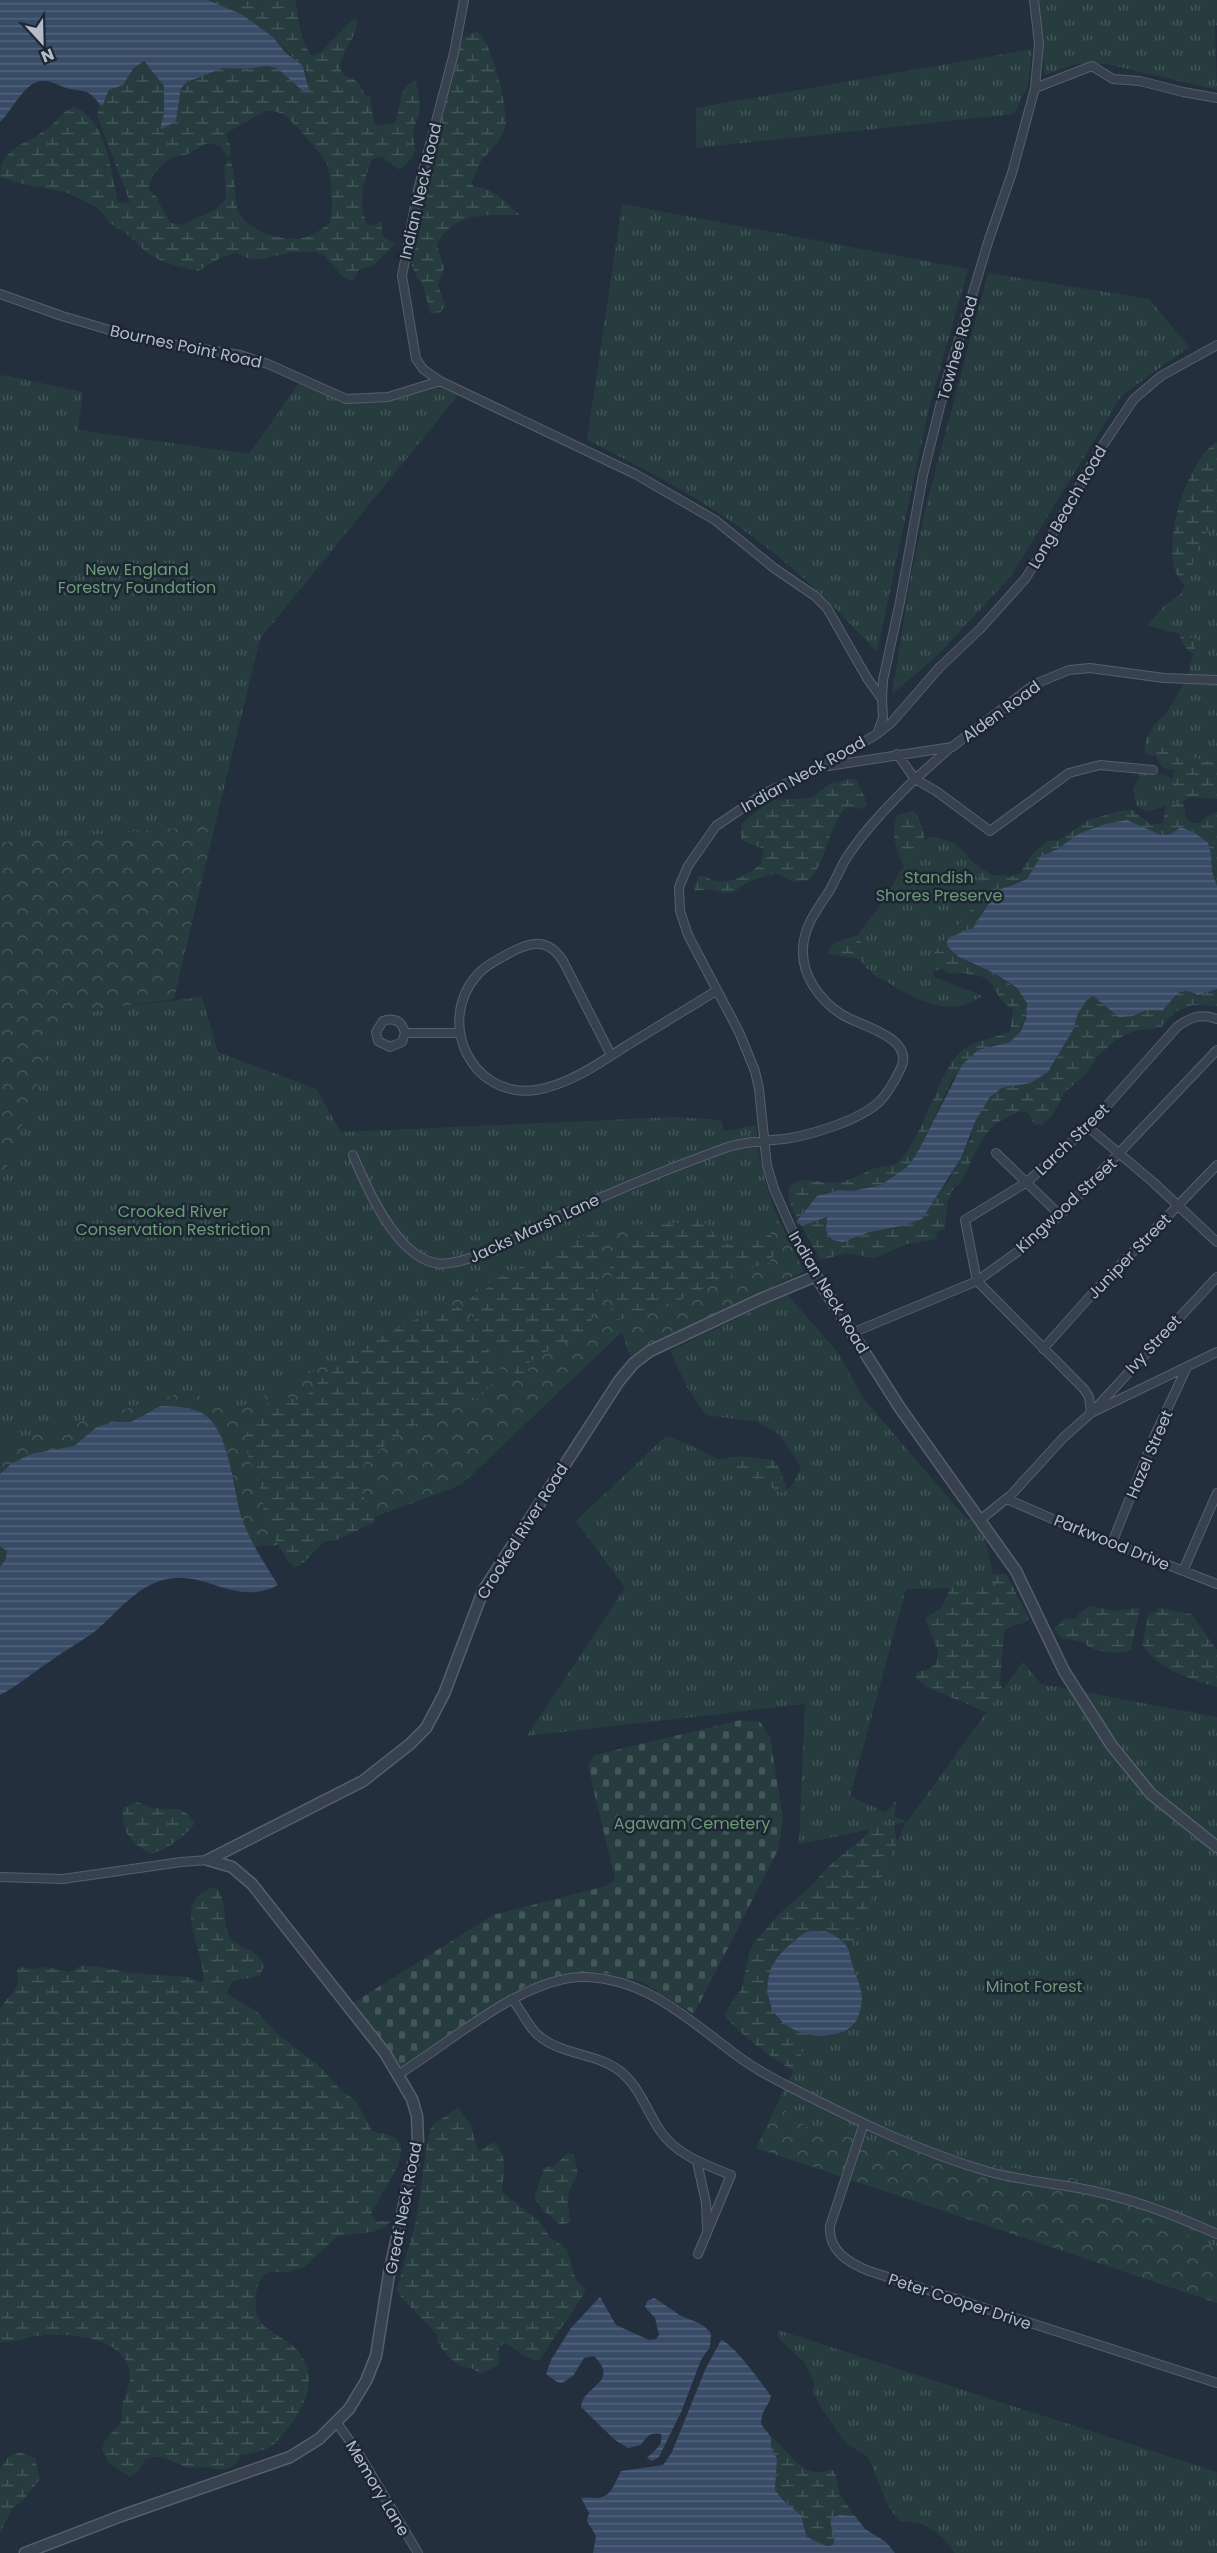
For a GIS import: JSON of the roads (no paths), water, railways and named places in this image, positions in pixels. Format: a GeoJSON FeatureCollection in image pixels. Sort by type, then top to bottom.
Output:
{"type":"FeatureCollection","features":[{"type":"Feature","properties":{"kind":"street","name":"Indian Neck Road"},"geometry":{"type":"LineString","coordinates":[[464,0],[453,59],[418,190],[402,276],[416,359],[423,369],[440,381],[635,474],[715,520],[774,568],[815,596],[827,608],[867,678],[882,699],[883,718],[876,734],[821,767],[765,793],[716,826],[699,848],[681,880],[679,900],[682,919],[716,991],[739,1032],[755,1071],[767,1166],[774,1189],[794,1235],[816,1276],[917,1432],[1020,1576],[1064,1671],[1116,1752],[1151,1794],[1217,1846]]}},
{"type":"Feature","properties":{"kind":"street","name":"Towhee Road"},"geometry":{"type":"LineString","coordinates":[[882,699],[883,680],[935,426],[980,271],[1015,163],[1035,88],[1040,44],[1034,0]]}},
{"type":"Feature","properties":{"kind":"street"},"geometry":{"type":"LineString","coordinates":[[1035,88],[1092,66],[1113,79],[1140,81],[1217,98]]}},
{"type":"Feature","properties":{"kind":"street","name":"Bournes Point Road"},"geometry":{"type":"LineString","coordinates":[[0,294],[62,316],[140,339],[240,355],[268,364],[346,399],[388,397],[440,381]]}},
{"type":"Feature","properties":{"kind":"street","name":"Long Beach Road"},"geometry":{"type":"LineString","coordinates":[[876,734],[892,722],[939,668],[981,628],[1025,579],[1101,448],[1134,399],[1161,376],[1217,345]]}},
{"type":"Feature","properties":{"kind":"street","name":"Alden Road"},"geometry":{"type":"LineString","coordinates":[[821,767],[952,747],[1036,684],[1069,670],[1090,669],[1164,678],[1217,680]]}},
{"type":"Feature","properties":{"kind":"street"},"geometry":{"type":"LineString","coordinates":[[915,779],[952,747]]}},
{"type":"Feature","properties":{"kind":"street"},"geometry":{"type":"LineString","coordinates":[[897,754],[915,779],[936,791],[990,831],[1070,773],[1100,765],[1153,771]]}},
{"type":"Feature","properties":{"kind":"street","name":"Jacks Marsh Lane"},"geometry":{"type":"LineString","coordinates":[[353,1155],[371,1194],[405,1246],[422,1259],[448,1264],[466,1259],[661,1172],[729,1147],[812,1132],[853,1117],[878,1102],[902,1066],[904,1053],[898,1044],[886,1035],[848,1018],[826,1002],[809,979],[802,949],[809,923],[846,859],[873,823],[915,779]]}},
{"type":"Feature","properties":{"kind":"street"},"geometry":{"type":"LineString","coordinates":[[611,1055],[563,961],[558,953],[544,944],[537,943],[521,948],[479,972],[465,996],[460,1014],[459,1033],[467,1056],[477,1070],[501,1086],[519,1090],[547,1087],[586,1070],[611,1055],[716,991]]}},
{"type":"Feature","properties":{"kind":"street","name":"Larch Street"},"geometry":{"type":"LineString","coordinates":[[976,1281],[965,1220],[1027,1182],[1088,1127],[1177,1027],[1188,1018],[1208,1015],[1217,1019]]}},
{"type":"Feature","properties":{"kind":"street"},"geometry":{"type":"LineString","coordinates":[[405,1033],[459,1033]]}},
{"type":"Feature","properties":{"kind":"street","name":"Kingwood Street"},"geometry":{"type":"LineString","coordinates":[[852,1333],[976,1281],[1024,1247],[1060,1215],[1120,1154],[1217,1050]]}},
{"type":"Feature","properties":{"kind":"street"},"geometry":{"type":"LineString","coordinates":[[1088,1127],[1217,1242]]}},
{"type":"Feature","properties":{"kind":"street"},"geometry":{"type":"LineString","coordinates":[[996,1152],[1060,1215]]}},
{"type":"Feature","properties":{"kind":"street","name":"Juniper Street"},"geometry":{"type":"LineString","coordinates":[[1043,1348],[1217,1165]]}},
{"type":"Feature","properties":{"kind":"street","name":"Crooked River Road"},"geometry":{"type":"LineString","coordinates":[[208,1860],[363,1781],[402,1751],[426,1728],[444,1694],[483,1591],[631,1366],[661,1346],[816,1276]]}},
{"type":"Feature","properties":{"kind":"street","name":"Ivy Street"},"geometry":{"type":"LineString","coordinates":[[1091,1413],[1217,1277]]}},
{"type":"Feature","properties":{"kind":"street"},"geometry":{"type":"LineString","coordinates":[[976,1281],[1084,1389],[1091,1413]]}},
{"type":"Feature","properties":{"kind":"street"},"geometry":{"type":"LineString","coordinates":[[980,1520],[1007,1499],[1063,1438],[1091,1413],[1217,1352]]}},
{"type":"Feature","properties":{"kind":"street"},"geometry":{"type":"LineString","coordinates":[[1207,1357],[1217,1360]]}},
{"type":"Feature","properties":{"kind":"street","name":"Hazel Street"},"geometry":{"type":"LineString","coordinates":[[1112,1543],[1155,1436],[1187,1367]]}},
{"type":"Feature","properties":{"kind":"street"},"geometry":{"type":"LineString","coordinates":[[1183,1571],[1217,1493]]}},
{"type":"Feature","properties":{"kind":"street","name":"Parkwood Drive"},"geometry":{"type":"LineString","coordinates":[[1007,1499],[1217,1584]]}},
{"type":"Feature","properties":{"kind":"street","name":"Great Neck Road"},"geometry":{"type":"LineString","coordinates":[[0,1877],[63,1879],[208,1860],[232,1867],[252,1884],[399,2074],[415,2107],[417,2147],[389,2274],[376,2356],[363,2386],[337,2423],[307,2448],[278,2462],[127,2514],[25,2553]]}},
{"type":"Feature","properties":{"kind":"street"},"geometry":{"type":"LineString","coordinates":[[399,2074],[512,1999],[535,1987],[563,1978],[606,1979],[633,1986],[666,2001],[757,2069],[864,2122],[927,2150],[980,2169],[1124,2199],[1217,2234]]}},
{"type":"Feature","properties":{"kind":"street"},"geometry":{"type":"LineString","coordinates":[[512,1999],[532,2029],[544,2040],[565,2050],[609,2064],[622,2072],[636,2089],[665,2138],[697,2162],[731,2175],[698,2254]]}},
{"type":"Feature","properties":{"kind":"street","name":"Peter Cooper Drive"},"geometry":{"type":"LineString","coordinates":[[864,2122],[830,2226],[831,2242],[847,2261],[869,2271],[1012,2319],[1217,2383]]}},
{"type":"Feature","properties":{"kind":"street"},"geometry":{"type":"LineString","coordinates":[[697,2162],[706,2203],[707,2234]]}},
{"type":"Feature","properties":{"kind":"street","name":"Memory Lane"},"geometry":{"type":"LineString","coordinates":[[337,2423],[359,2454],[418,2553]]}},
{"type":"Feature","properties":{"kind":"water"},"geometry":{"type":"Polygon","coordinates":[[[0,0],[208,0],[241,14],[273,37],[286,53],[303,66],[309,91],[305,93],[277,68],[267,66],[245,69],[223,68],[187,82],[181,88],[176,121],[162,129],[160,128],[164,114],[164,86],[144,61],[134,68],[123,85],[109,90],[103,105],[100,105],[87,92],[39,81],[26,89],[0,122],[0,0]]]}},
{"type":"Feature","properties":{"kind":"water"},"geometry":{"type":"Polygon","coordinates":[[[1127,820],[1161,835],[1171,834],[1181,827],[1195,833],[1208,843],[1212,871],[1217,886],[1217,989],[1198,995],[1185,991],[1180,992],[1162,1011],[1146,1010],[1133,1016],[1119,1017],[1093,996],[1087,1000],[1078,1013],[1074,1028],[1048,1072],[1030,1083],[1002,1088],[990,1097],[976,1120],[961,1158],[922,1219],[906,1225],[870,1232],[843,1242],[833,1240],[828,1235],[827,1217],[802,1226],[796,1222],[817,1196],[839,1190],[853,1191],[881,1185],[907,1167],[916,1155],[962,1065],[978,1050],[1010,1042],[1021,1031],[1026,1018],[1027,1003],[1017,988],[994,973],[959,957],[947,946],[948,938],[973,928],[997,891],[1027,879],[1041,856],[1058,849],[1078,834],[1105,824],[1127,820]]]}},
{"type":"Feature","properties":{"kind":"water"},"geometry":{"type":"Polygon","coordinates":[[[161,1406],[181,1407],[202,1413],[219,1432],[225,1446],[245,1528],[278,1585],[263,1591],[248,1592],[192,1579],[178,1578],[154,1583],[128,1600],[98,1629],[0,1695],[0,1567],[6,1559],[7,1551],[0,1546],[0,1474],[11,1464],[31,1454],[74,1446],[97,1427],[114,1422],[131,1422],[161,1406]]]}},
{"type":"Feature","properties":{"kind":"water"},"geometry":{"type":"Polygon","coordinates":[[[825,1931],[840,1939],[848,1949],[860,1987],[861,2008],[856,2021],[846,2030],[829,2035],[809,2034],[792,2028],[779,2018],[771,2005],[767,1989],[770,1973],[778,1957],[792,1943],[807,1932],[825,1931]]]}},
{"type":"Feature","properties":{"kind":"water"},"geometry":{"type":"Polygon","coordinates":[[[600,2297],[616,2325],[649,2340],[656,2339],[659,2335],[655,2318],[645,2307],[647,2301],[654,2298],[683,2317],[708,2329],[711,2334],[710,2347],[701,2360],[682,2410],[659,2457],[652,2461],[647,2458],[661,2442],[661,2434],[651,2434],[641,2445],[628,2448],[615,2440],[581,2407],[583,2400],[598,2384],[604,2372],[594,2356],[584,2358],[573,2376],[562,2383],[546,2374],[551,2360],[571,2328],[600,2297]]]}},
{"type":"Feature","properties":{"kind":"water"},"geometry":{"type":"Polygon","coordinates":[[[721,2340],[740,2356],[771,2396],[761,2424],[771,2437],[771,2448],[777,2459],[775,2490],[801,2515],[807,2537],[826,2546],[833,2545],[831,2519],[839,2515],[855,2516],[865,2529],[886,2542],[895,2553],[593,2553],[596,2536],[587,2521],[589,2513],[581,2498],[596,2498],[609,2493],[621,2471],[663,2465],[672,2452],[705,2370],[721,2340]]]}},
{"type":"Feature","properties":{"kind":"park label","name":"New England Forestry Foundation"},"geometry":{"type":"Point","coordinates":[137,578]}},
{"type":"Feature","properties":{"kind":"park label","name":"Standish Shores Preserve"},"geometry":{"type":"Point","coordinates":[939,886]}},
{"type":"Feature","properties":{"kind":"park label","name":"Crooked River Conservation Restriction"},"geometry":{"type":"Point","coordinates":[173,1220]}},
{"type":"Feature","properties":{"kind":"park label","name":"Agawam Cemetery"},"geometry":{"type":"Point","coordinates":[692,1823]}},
{"type":"Feature","properties":{"kind":"park label","name":"Minot Forest"},"geometry":{"type":"Point","coordinates":[1034,1986]}}]}
